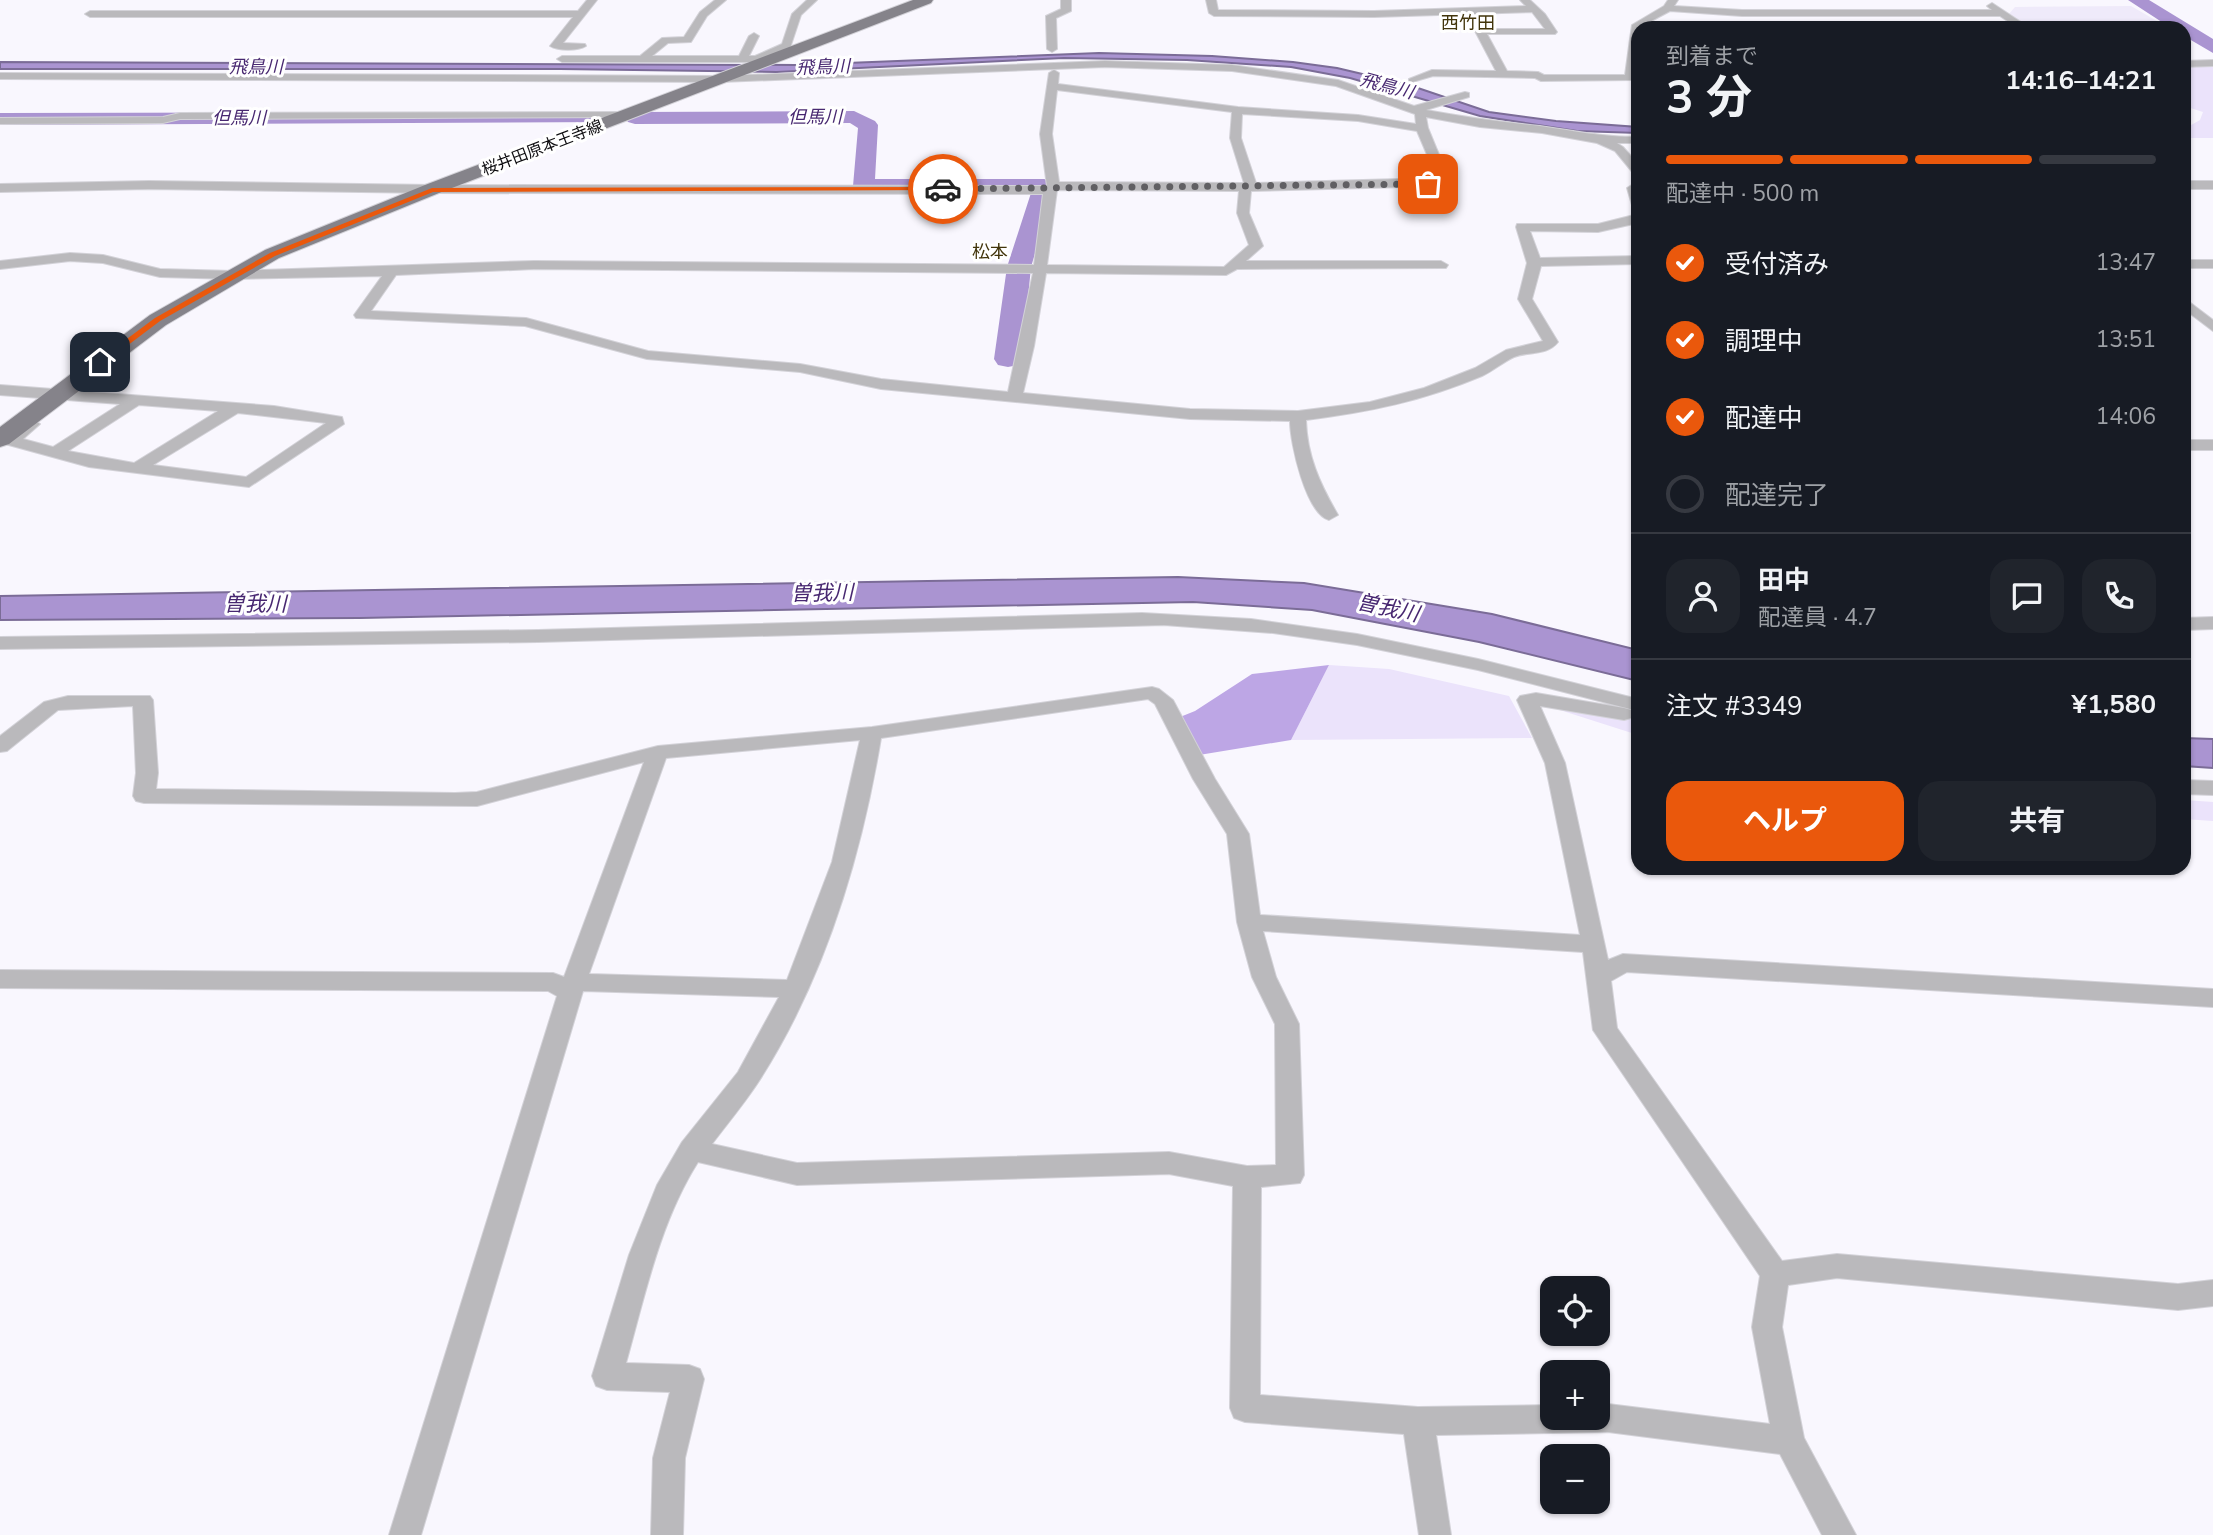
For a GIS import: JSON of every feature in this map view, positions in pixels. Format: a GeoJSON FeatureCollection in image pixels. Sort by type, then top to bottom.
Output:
{"type":"FeatureCollection","features":[{"type":"Feature","properties":{"kind":"main road","name":"桜井田原本王寺線"},"geometry":{"type":"LineString","coordinates":[[0,439],[52,394],[158,320],[272,254],[767,59],[926,0]]}},
{"type":"Feature","properties":{"kind":"street"},"geometry":{"type":"LineString","coordinates":[[592,0],[555,46],[595,46]]}},
{"type":"Feature","properties":{"kind":"street"},"geometry":{"type":"LineString","coordinates":[[642,59],[666,40],[687,40],[703,14],[721,0]]}},
{"type":"Feature","properties":{"kind":"street"},"geometry":{"type":"LineString","coordinates":[[562,59],[767,59],[786,46],[797,14],[812,0]]}},
{"type":"Feature","properties":{"kind":"street"},"geometry":{"type":"LineString","coordinates":[[1052,49],[1051,16],[1066,11],[1066,0]]}},
{"type":"Feature","properties":{"kind":"street"},"geometry":{"type":"LineString","coordinates":[[1211,0],[1214,13],[1374,14],[1529,4],[1542,16],[1552,32],[1480,32],[1503,74]]}},
{"type":"Feature","properties":{"kind":"street"},"geometry":{"type":"LineString","coordinates":[[1982,0],[2015,21]]}},
{"type":"Feature","properties":{"kind":"street"},"geometry":{"type":"LineString","coordinates":[[1644,21],[1670,4],[1742,13],[2004,13]]}},
{"type":"Feature","properties":{"kind":"street"},"geometry":{"type":"LineString","coordinates":[[1742,13],[1748,21]]}},
{"type":"Feature","properties":{"kind":"street"},"geometry":{"type":"LineString","coordinates":[[90,14],[582,14]]}},
{"type":"Feature","properties":{"kind":"street"},"geometry":{"type":"LineString","coordinates":[[742,59],[754,36]]}},
{"type":"Feature","properties":{"kind":"street"},"geometry":{"type":"LineString","coordinates":[[634,45],[661,45]]}},
{"type":"Feature","properties":{"kind":"street"},"geometry":{"type":"LineString","coordinates":[[2191,64],[2213,63]]}},
{"type":"Feature","properties":{"kind":"street"},"geometry":{"type":"LineString","coordinates":[[0,76],[720,79],[1033,65],[1155,64],[1262,71],[1338,83],[1417,111],[1480,124],[1542,130],[1600,140],[1631,140]]}},
{"type":"Feature","properties":{"kind":"street"},"geometry":{"type":"LineString","coordinates":[[1014,397],[1023,367],[1052,188],[1046,134],[1055,69],[1033,65]]}},
{"type":"Feature","properties":{"kind":"street"},"geometry":{"type":"LineString","coordinates":[[1413,81],[1432,73],[1538,75],[1541,78],[1630,78],[1631,71]]}},
{"type":"Feature","properties":{"kind":"street"},"geometry":{"type":"LineString","coordinates":[[1051,86],[1238,110],[1358,118],[1422,128]]}},
{"type":"Feature","properties":{"kind":"street"},"geometry":{"type":"LineString","coordinates":[[1417,111],[1463,95]]}},
{"type":"Feature","properties":{"kind":"street"},"geometry":{"type":"LineString","coordinates":[[1229,273],[1256,246],[1242,213],[1248,187],[1234,131],[1234,119],[1238,110]]}},
{"type":"Feature","properties":{"kind":"street"},"geometry":{"type":"LineString","coordinates":[[0,188],[1052,188],[1440,183],[1443,179],[1417,111]]}},
{"type":"Feature","properties":{"kind":"street"},"geometry":{"type":"LineString","coordinates":[[0,121],[163,120],[180,116],[626,116]]}},
{"type":"Feature","properties":{"kind":"street"},"geometry":{"type":"LineString","coordinates":[[1600,140],[1619,149],[1631,163]]}},
{"type":"Feature","properties":{"kind":"street"},"geometry":{"type":"LineString","coordinates":[[2191,185],[2213,185]]}},
{"type":"Feature","properties":{"kind":"street"},"geometry":{"type":"LineString","coordinates":[[393,271],[361,315],[526,322],[647,355],[773,365],[881,384],[1190,414],[1298,416],[1371,407],[1429,391],[1480,371],[1511,353],[1545,346],[1551,342],[1525,299],[1536,271],[1536,262],[1522,227],[1607,227],[1631,220]]}},
{"type":"Feature","properties":{"kind":"street"},"geometry":{"type":"LineString","coordinates":[[0,265],[70,257],[92,258],[160,273],[233,275],[534,265],[1229,273],[1441,265]]}},
{"type":"Feature","properties":{"kind":"street"},"geometry":{"type":"LineString","coordinates":[[1536,262],[1631,260]]}},
{"type":"Feature","properties":{"kind":"street"},"geometry":{"type":"LineString","coordinates":[[2191,264],[2213,264]]}},
{"type":"Feature","properties":{"kind":"street"},"geometry":{"type":"LineString","coordinates":[[2191,308],[2213,327]]}},
{"type":"Feature","properties":{"kind":"street"},"geometry":{"type":"LineString","coordinates":[[0,390],[137,400],[286,413],[336,420],[336,424],[249,482],[89,462],[11,441],[62,400],[52,394]]}},
{"type":"Feature","properties":{"kind":"street"},"geometry":{"type":"LineString","coordinates":[[0,429],[52,394]]}},
{"type":"Feature","properties":{"kind":"street"},"geometry":{"type":"LineString","coordinates":[[55,453],[137,400]]}},
{"type":"Feature","properties":{"kind":"street"},"geometry":{"type":"LineString","coordinates":[[136,468],[235,408]]}},
{"type":"Feature","properties":{"kind":"street"},"geometry":{"type":"LineString","coordinates":[[1298,416],[1297,444],[1303,467],[1329,515]]}},
{"type":"Feature","properties":{"kind":"street"},"geometry":{"type":"LineString","coordinates":[[2191,444],[2213,445]]}},
{"type":"Feature","properties":{"kind":"street"},"geometry":{"type":"LineString","coordinates":[[0,643],[538,636],[1142,619],[1235,623],[1316,632],[1419,651],[1631,703]]}},
{"type":"Feature","properties":{"kind":"street"},"geometry":{"type":"LineString","coordinates":[[2191,624],[2213,622]]}},
{"type":"Feature","properties":{"kind":"street"},"geometry":{"type":"LineString","coordinates":[[0,747],[51,706],[68,702],[143,700],[147,773],[144,796],[455,800],[477,799],[658,752],[872,733],[1133,694],[1152,694],[1163,700],[1204,779],[1238,834],[1249,922],[1264,977],[1287,1024],[1292,1149],[1290,1175],[1247,1177],[1169,1163],[797,1174],[691,1150]]}},
{"type":"Feature","properties":{"kind":"street"},"geometry":{"type":"LineString","coordinates":[[1631,715],[1536,699],[1527,700],[1555,763],[1594,944],[1605,1030],[1775,1275],[1767,1326],[1789,1441],[1840,1535]]}},
{"type":"Feature","properties":{"kind":"street"},"geometry":{"type":"LineString","coordinates":[[667,1535],[669,1458],[689,1379],[607,1376],[649,1241],[671,1185],[691,1150],[756,1065],[795,989],[837,884],[872,733]]}},
{"type":"Feature","properties":{"kind":"street"},"geometry":{"type":"LineString","coordinates":[[405,1535],[572,988],[658,752]]}},
{"type":"Feature","properties":{"kind":"street"},"geometry":{"type":"LineString","coordinates":[[2191,787],[2213,788]]}},
{"type":"Feature","properties":{"kind":"street"},"geometry":{"type":"LineString","coordinates":[[1249,922],[1594,944]]}},
{"type":"Feature","properties":{"kind":"street"},"geometry":{"type":"LineString","coordinates":[[1598,978],[1623,963],[2213,998]]}},
{"type":"Feature","properties":{"kind":"street"},"geometry":{"type":"LineString","coordinates":[[0,979],[553,982],[572,988],[795,989]]}},
{"type":"Feature","properties":{"kind":"street"},"geometry":{"type":"LineString","coordinates":[[1247,1177],[1245,1408],[1418,1421],[1608,1418],[1789,1441]]}},
{"type":"Feature","properties":{"kind":"street"},"geometry":{"type":"LineString","coordinates":[[1775,1275],[1836,1266],[2178,1297],[2213,1293]]}},
{"type":"Feature","properties":{"kind":"street"},"geometry":{"type":"LineString","coordinates":[[1418,1421],[1435,1535]]}},
{"type":"Feature","properties":{"kind":"shaded area"},"geometry":{"type":"Polygon","coordinates":[[[2131,6],[2157,21],[2019,21],[2009,14],[2015,7],[2131,6]]]}},
{"type":"Feature","properties":{"kind":"shaded area"},"geometry":{"type":"Polygon","coordinates":[[[2213,65],[2213,138],[2191,138],[2191,125],[2200,120],[2203,112],[2191,108],[2191,66],[2213,65]]]}},
{"type":"Feature","properties":{"kind":"shaded area"},"geometry":{"type":"Polygon","coordinates":[[[1329,665],[1389,669],[1509,696],[1532,738],[1291,740],[1329,665]]]}},
{"type":"Feature","properties":{"kind":"shaded area"},"geometry":{"type":"Polygon","coordinates":[[[1329,665],[1291,740],[1199,755],[1180,717],[1195,711],[1252,674],[1329,665]]]}},
{"type":"Feature","properties":{"kind":"shaded area"},"geometry":{"type":"Polygon","coordinates":[[[1541,704],[1631,718],[1631,733],[1541,704]]]}},
{"type":"Feature","properties":{"kind":"shaded area"},"geometry":{"type":"Polygon","coordinates":[[[2191,800],[2213,802],[2213,821],[2191,819],[2191,800]]]}},
{"type":"Feature","properties":{"kind":"water","name":"飛鳥川"},"geometry":{"type":"Polygon","coordinates":[[[1099,53],[1212,56],[1293,62],[1337,68],[1409,85],[1489,112],[1556,121],[1631,126],[1631,133],[1577,131],[1480,116],[1350,78],[1291,67],[1187,60],[1064,58],[777,72],[560,69],[0,69],[0,62],[796,65],[1099,53]]]}},
{"type":"Feature","properties":{"kind":"water","name":"曽我川"},"geometry":{"type":"Polygon","coordinates":[[[1178,577],[1304,583],[1492,614],[1631,648],[1631,679],[1479,642],[1312,610],[1193,602],[360,618],[0,620],[0,596],[1178,577]]]}},
{"type":"Feature","properties":{"kind":"water"},"geometry":{"type":"Polygon","coordinates":[[[2191,738],[2213,739],[2213,768],[2191,766],[2191,738]]]}},
{"type":"Feature","properties":{"kind":"waterway"},"geometry":{"type":"LineString","coordinates":[[2137,0],[2172,21]]}},
{"type":"Feature","properties":{"kind":"waterway"},"geometry":{"type":"LineString","coordinates":[[2191,33],[2213,47]]}},
{"type":"Feature","properties":{"kind":"waterway","name":"但馬川"},"geometry":{"type":"LineString","coordinates":[[635,118],[854,117],[868,125],[864,186],[1044,186],[1019,267],[1008,359]]}},
{"type":"Feature","properties":{"kind":"waterway","name":"但馬川"},"geometry":{"type":"LineString","coordinates":[[0,119],[605,118]]}},
{"type":"Feature","properties":{"kind":"way so far"},"geometry":{"type":"LineString","coordinates":[[943,189],[1050,190],[1054,186],[1428,184]]}},
{"type":"Feature","properties":{"kind":"district","name":"西竹田"},"geometry":{"type":"Point","coordinates":[1468,23]}},
{"type":"Feature","properties":{"kind":"district","name":"松本"},"geometry":{"type":"Point","coordinates":[990,252]}},
{"type":"Feature","properties":{"kind":"route"},"geometry":{"type":"LineString","coordinates":[[100,362],[158,320],[272,254],[432,190],[943,189]]}}]}
